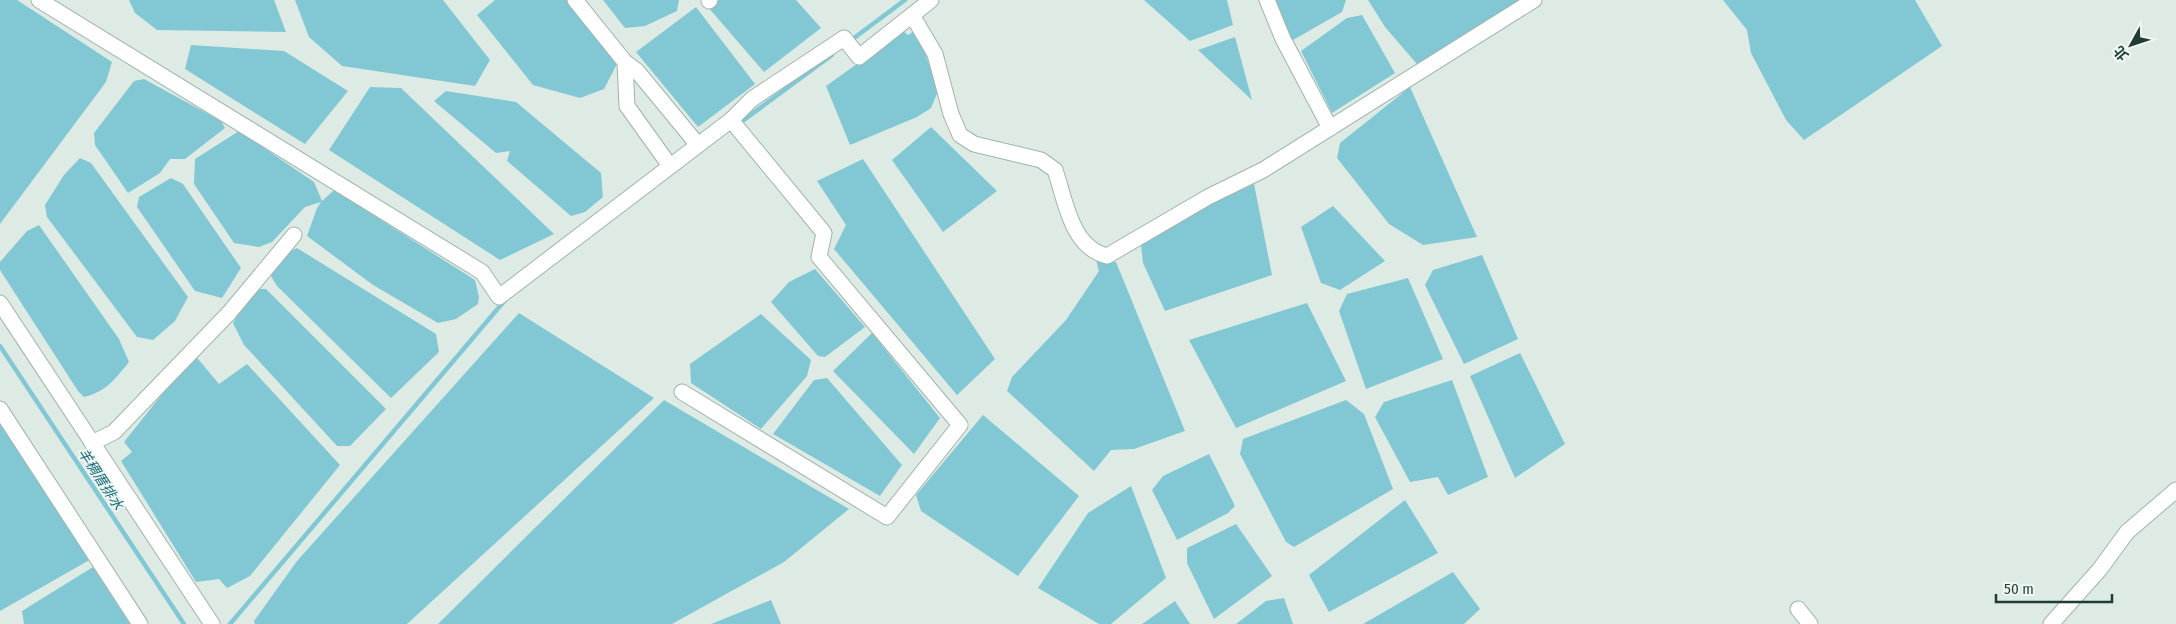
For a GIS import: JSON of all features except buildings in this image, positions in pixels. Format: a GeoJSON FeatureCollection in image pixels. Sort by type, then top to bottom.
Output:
{"type":"FeatureCollection","features":[{"type":"Feature","properties":{"kind":"lane"},"geometry":{"type":"LineString","coordinates":[[39,0],[482,272],[499,297],[732,120],[752,99],[848,43],[859,57],[931,0]]}},
{"type":"Feature","properties":{"kind":"lane"},"geometry":{"type":"LineString","coordinates":[[575,0],[625,62],[637,71],[698,145]]}},
{"type":"Feature","properties":{"kind":"lane"},"geometry":{"type":"LineString","coordinates":[[1267,0],[1283,39],[1330,128]]}},
{"type":"Feature","properties":{"kind":"lane"},"geometry":{"type":"LineString","coordinates":[[912,15],[935,54],[951,114],[960,135],[974,144],[1041,160],[1050,164],[1055,170],[1078,235],[1088,248],[1107,256],[1118,252],[1128,243],[1208,197],[1263,170],[1534,0]]}},
{"type":"Feature","properties":{"kind":"lane"},"geometry":{"type":"LineString","coordinates":[[625,62],[627,106],[670,166]]}},
{"type":"Feature","properties":{"kind":"lane"},"geometry":{"type":"LineString","coordinates":[[682,392],[887,517],[960,425],[819,258],[824,233],[732,120]]}},
{"type":"Feature","properties":{"kind":"lane"},"geometry":{"type":"LineString","coordinates":[[92,443],[114,432],[229,313],[294,235]]}},
{"type":"Feature","properties":{"kind":"lane"},"geometry":{"type":"LineString","coordinates":[[0,304],[212,624]]}},
{"type":"Feature","properties":{"kind":"lane"},"geometry":{"type":"LineString","coordinates":[[0,409],[140,624]]}},
{"type":"Feature","properties":{"kind":"lane"},"geometry":{"type":"LineString","coordinates":[[2051,624],[2100,568],[2127,532],[2176,490]]}},
{"type":"Feature","properties":{"kind":"lane"},"geometry":{"type":"LineString","coordinates":[[1798,609],[1810,624]]}},
{"type":"Feature","properties":{"kind":"water"},"geometry":{"type":"Polygon","coordinates":[[[0,0],[17,0],[112,62],[106,82],[0,224],[0,0]]]}},
{"type":"Feature","properties":{"kind":"water"},"geometry":{"type":"Polygon","coordinates":[[[129,0],[274,0],[286,32],[157,30],[135,13],[129,0]]]}},
{"type":"Feature","properties":{"kind":"water"},"geometry":{"type":"Polygon","coordinates":[[[295,0],[443,0],[490,60],[475,86],[342,66],[309,37],[295,0]]]}},
{"type":"Feature","properties":{"kind":"water"},"geometry":{"type":"Polygon","coordinates":[[[495,0],[572,0],[619,60],[604,89],[580,98],[533,85],[477,15],[495,0]]]}},
{"type":"Feature","properties":{"kind":"water"},"geometry":{"type":"Polygon","coordinates":[[[603,0],[679,0],[677,11],[645,26],[625,28],[603,0]]]}},
{"type":"Feature","properties":{"kind":"water"},"geometry":{"type":"Polygon","coordinates":[[[717,0],[796,0],[821,28],[764,72],[707,6],[717,0]]]}},
{"type":"Feature","properties":{"kind":"water"},"geometry":{"type":"Polygon","coordinates":[[[1144,0],[1227,0],[1233,25],[1190,41],[1144,0]]]}},
{"type":"Feature","properties":{"kind":"water"},"geometry":{"type":"Polygon","coordinates":[[[1266,0],[1346,0],[1342,12],[1286,44],[1266,0]]]}},
{"type":"Feature","properties":{"kind":"water"},"geometry":{"type":"Polygon","coordinates":[[[1368,0],[1522,0],[1417,64],[1385,27],[1368,0]]]}},
{"type":"Feature","properties":{"kind":"water"},"geometry":{"type":"Polygon","coordinates":[[[1723,0],[1915,0],[1942,46],[1804,140],[1786,120],[1751,53],[1747,30],[1723,0]]]}},
{"type":"Feature","properties":{"kind":"water"},"geometry":{"type":"Polygon","coordinates":[[[696,7],[755,84],[698,127],[636,52],[696,7]]]}},
{"type":"Feature","properties":{"kind":"water"},"geometry":{"type":"Polygon","coordinates":[[[1362,15],[1395,73],[1332,113],[1301,51],[1347,18],[1362,15]]]}},
{"type":"Feature","properties":{"kind":"water"},"geometry":{"type":"Polygon","coordinates":[[[917,29],[938,91],[931,108],[917,117],[850,145],[826,86],[903,31],[908,35],[917,29]]]}},
{"type":"Feature","properties":{"kind":"water"},"geometry":{"type":"Polygon","coordinates":[[[1235,37],[1252,100],[1198,50],[1235,37]]]}},
{"type":"Feature","properties":{"kind":"water"},"geometry":{"type":"Polygon","coordinates":[[[191,45],[284,51],[348,91],[305,144],[185,69],[191,45]]]}},
{"type":"Feature","properties":{"kind":"water"},"geometry":{"type":"Polygon","coordinates":[[[144,79],[221,121],[225,128],[185,159],[170,159],[160,173],[128,193],[95,145],[94,133],[134,81],[144,79]]]}},
{"type":"Feature","properties":{"kind":"water"},"geometry":{"type":"Polygon","coordinates":[[[370,87],[401,88],[554,234],[500,260],[329,150],[370,87]]]}},
{"type":"Feature","properties":{"kind":"water"},"geometry":{"type":"Polygon","coordinates":[[[1410,87],[1477,237],[1423,245],[1389,224],[1337,158],[1340,143],[1410,87]]]}},
{"type":"Feature","properties":{"kind":"water"},"geometry":{"type":"Polygon","coordinates":[[[446,91],[516,102],[601,173],[603,197],[585,212],[571,216],[507,161],[510,151],[496,153],[434,101],[446,91]]]}},
{"type":"Feature","properties":{"kind":"water"},"geometry":{"type":"Polygon","coordinates":[[[931,127],[997,191],[943,232],[892,160],[931,127]]]}},
{"type":"Feature","properties":{"kind":"water"},"geometry":{"type":"Polygon","coordinates":[[[239,131],[314,182],[322,201],[334,190],[475,280],[479,297],[478,304],[456,319],[438,323],[373,285],[307,236],[321,202],[305,207],[272,242],[259,247],[234,243],[194,184],[195,159],[239,131]]]}},
{"type":"Feature","properties":{"kind":"water"},"geometry":{"type":"Polygon","coordinates":[[[80,158],[91,163],[188,297],[175,321],[153,340],[137,337],[47,217],[45,205],[64,175],[80,158]]]}},
{"type":"Feature","properties":{"kind":"water"},"geometry":{"type":"Polygon","coordinates":[[[863,159],[995,359],[957,395],[834,249],[846,225],[817,181],[863,159]]]}},
{"type":"Feature","properties":{"kind":"water"},"geometry":{"type":"Polygon","coordinates":[[[171,178],[183,184],[241,268],[222,298],[195,291],[137,207],[139,197],[171,178]]]}},
{"type":"Feature","properties":{"kind":"water"},"geometry":{"type":"Polygon","coordinates":[[[1254,184],[1272,275],[1165,311],[1143,263],[1140,235],[1254,184]]]}},
{"type":"Feature","properties":{"kind":"water"},"geometry":{"type":"Polygon","coordinates":[[[1333,206],[1385,261],[1340,290],[1321,283],[1301,227],[1333,206]]]}},
{"type":"Feature","properties":{"kind":"water"},"geometry":{"type":"Polygon","coordinates":[[[39,225],[119,339],[129,362],[104,388],[92,395],[84,397],[78,391],[0,270],[0,262],[27,231],[39,225]]]}},
{"type":"Feature","properties":{"kind":"water"},"geometry":{"type":"Polygon","coordinates":[[[297,248],[436,334],[439,352],[391,398],[277,286],[268,271],[289,252],[297,248]]]}},
{"type":"Feature","properties":{"kind":"water"},"geometry":{"type":"Polygon","coordinates":[[[1482,255],[1518,339],[1464,364],[1425,285],[1433,270],[1482,255]]]}},
{"type":"Feature","properties":{"kind":"water"},"geometry":{"type":"Polygon","coordinates":[[[1096,260],[1116,262],[1185,431],[1134,449],[1111,450],[1094,471],[1007,391],[1012,377],[1066,320],[1099,271],[1096,260]]]}},
{"type":"Feature","properties":{"kind":"water"},"geometry":{"type":"Polygon","coordinates":[[[815,269],[865,327],[825,357],[818,356],[771,302],[789,282],[815,269]]]}},
{"type":"Feature","properties":{"kind":"water"},"geometry":{"type":"Polygon","coordinates":[[[1408,278],[1443,359],[1366,389],[1339,311],[1347,294],[1408,278]]]}},
{"type":"Feature","properties":{"kind":"water"},"geometry":{"type":"Polygon","coordinates":[[[253,289],[266,289],[386,409],[350,446],[337,446],[244,345],[233,323],[253,289]]]}},
{"type":"Feature","properties":{"kind":"water"},"geometry":{"type":"Polygon","coordinates":[[[1307,303],[1346,381],[1236,428],[1189,340],[1307,303]]]}},
{"type":"Feature","properties":{"kind":"water"},"geometry":{"type":"Polygon","coordinates":[[[519,313],[654,398],[407,624],[255,624],[254,621],[297,561],[519,313]]]}},
{"type":"Feature","properties":{"kind":"water"},"geometry":{"type":"Polygon","coordinates":[[[761,314],[811,360],[807,376],[761,429],[691,383],[690,364],[761,314]]]}},
{"type":"Feature","properties":{"kind":"water"},"geometry":{"type":"Polygon","coordinates":[[[872,333],[940,418],[914,454],[833,371],[872,333]]]}},
{"type":"Feature","properties":{"kind":"water"},"geometry":{"type":"Polygon","coordinates":[[[1520,353],[1565,444],[1515,478],[1470,376],[1520,353]]]}},
{"type":"Feature","properties":{"kind":"water"},"geometry":{"type":"Polygon","coordinates":[[[194,354],[219,384],[247,364],[340,465],[250,576],[227,588],[219,579],[196,582],[121,461],[132,452],[124,442],[194,354]]]}},
{"type":"Feature","properties":{"kind":"water"},"geometry":{"type":"Polygon","coordinates":[[[827,378],[902,465],[880,496],[773,434],[814,380],[827,378]]]}},
{"type":"Feature","properties":{"kind":"water"},"geometry":{"type":"Polygon","coordinates":[[[1452,380],[1488,477],[1448,495],[1438,477],[1410,482],[1375,417],[1384,402],[1452,380]]]}},
{"type":"Feature","properties":{"kind":"water"},"geometry":{"type":"Polygon","coordinates":[[[664,400],[849,509],[784,562],[672,624],[438,624],[664,400]]]}},
{"type":"Feature","properties":{"kind":"water"},"geometry":{"type":"Polygon","coordinates":[[[1346,400],[1364,414],[1393,489],[1294,547],[1286,542],[1240,454],[1243,439],[1346,400]]]}},
{"type":"Feature","properties":{"kind":"water"},"geometry":{"type":"Polygon","coordinates":[[[983,415],[1079,496],[1018,576],[921,511],[916,495],[983,415]]]}},
{"type":"Feature","properties":{"kind":"water"},"geometry":{"type":"Polygon","coordinates":[[[0,418],[93,558],[0,611],[0,418]]]}},
{"type":"Feature","properties":{"kind":"water"},"geometry":{"type":"Polygon","coordinates":[[[1209,454],[1235,506],[1228,513],[1177,540],[1152,490],[1163,476],[1209,454]]]}},
{"type":"Feature","properties":{"kind":"water"},"geometry":{"type":"Polygon","coordinates":[[[1131,486],[1166,578],[1111,624],[1099,624],[1038,588],[1088,513],[1131,486]]]}},
{"type":"Feature","properties":{"kind":"water"},"geometry":{"type":"Polygon","coordinates":[[[1405,500],[1438,553],[1329,612],[1309,575],[1405,500]]]}},
{"type":"Feature","properties":{"kind":"water"},"geometry":{"type":"Polygon","coordinates":[[[1236,524],[1272,576],[1214,619],[1187,563],[1187,548],[1236,524]]]}},
{"type":"Feature","properties":{"kind":"water"},"geometry":{"type":"Polygon","coordinates":[[[93,567],[130,624],[24,624],[22,611],[93,567]]]}},
{"type":"Feature","properties":{"kind":"water"},"geometry":{"type":"Polygon","coordinates":[[[1453,572],[1480,609],[1464,624],[1363,624],[1453,572]]]}},
{"type":"Feature","properties":{"kind":"water"},"geometry":{"type":"Polygon","coordinates":[[[1284,598],[1293,624],[1236,624],[1266,601],[1284,598]]]}},
{"type":"Feature","properties":{"kind":"water"},"geometry":{"type":"Polygon","coordinates":[[[771,600],[781,624],[711,624],[771,600]]]}},
{"type":"Feature","properties":{"kind":"water"},"geometry":{"type":"Polygon","coordinates":[[[1175,601],[1190,624],[1142,624],[1175,601]]]}},
{"type":"Feature","properties":{"kind":"waterway"},"geometry":{"type":"LineString","coordinates":[[850,41],[905,0]]}},
{"type":"Feature","properties":{"kind":"waterway"},"geometry":{"type":"LineString","coordinates":[[737,125],[832,55]]}},
{"type":"Feature","properties":{"kind":"waterway"},"geometry":{"type":"LineString","coordinates":[[230,624],[506,299]]}},
{"type":"Feature","properties":{"kind":"waterway","name":"羊稠厝排水"},"geometry":{"type":"LineString","coordinates":[[0,346],[184,624]]}}]}
